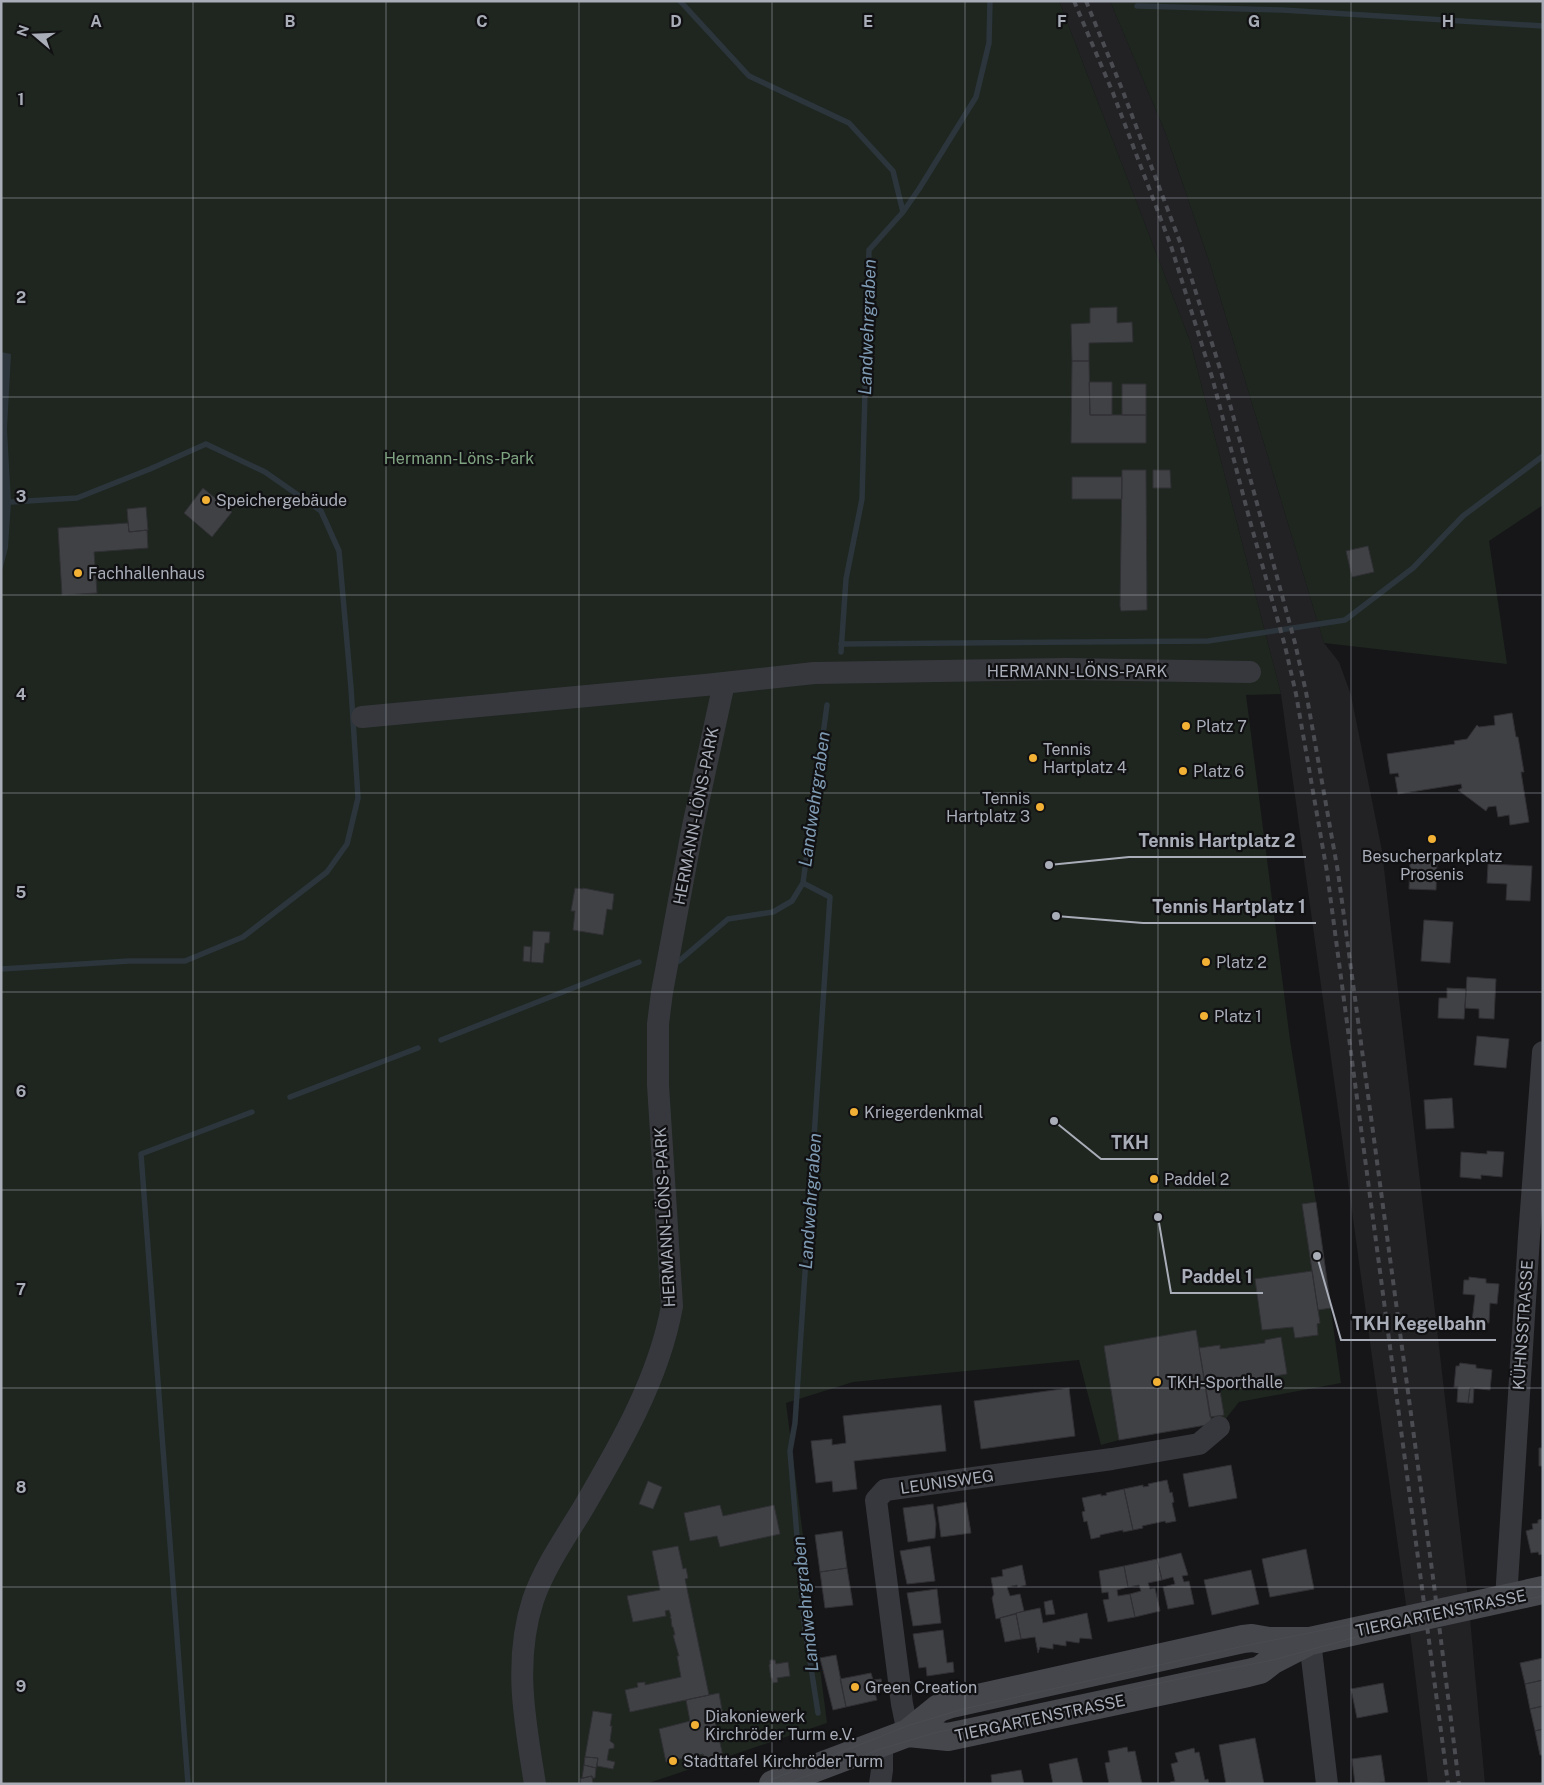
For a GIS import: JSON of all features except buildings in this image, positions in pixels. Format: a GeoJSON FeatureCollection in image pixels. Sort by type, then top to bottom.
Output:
{"type":"FeatureCollection","features":[{"type":"Feature","properties":{"kind":"main road","name":"TIERGARTENSTRASSE"},"geometry":{"type":"LineString","coordinates":[[908,1733],[948,1737],[1248,1673],[1260,1670],[1273,1660],[1310,1641],[1543,1590]]}},
{"type":"Feature","properties":{"kind":"main road"},"geometry":{"type":"LineString","coordinates":[[773,1784],[908,1733]]}},
{"type":"Feature","properties":{"kind":"street","name":"HERMANN-LÖNS-PARK"},"geometry":{"type":"LineString","coordinates":[[362,717],[814,673],[1066,670],[1250,672]]}},
{"type":"Feature","properties":{"kind":"street","name":"HERMANN-LÖNS-PARK"},"geometry":{"type":"LineString","coordinates":[[534,1784],[524,1720],[521,1670],[525,1636],[533,1600],[548,1566],[594,1489],[628,1426],[659,1360],[667,1334],[671,1297],[658,1085],[658,1024],[662,992],[693,826],[724,683]]}},
{"type":"Feature","properties":{"kind":"street","name":"KÜHNSSTRASSE"},"geometry":{"type":"LineString","coordinates":[[1506,1599],[1543,1052]]}},
{"type":"Feature","properties":{"kind":"street","name":"LEUNISWEG"},"geometry":{"type":"LineString","coordinates":[[908,1733],[902,1704],[876,1500],[885,1490],[1112,1459],[1199,1444],[1219,1427]]}},
{"type":"Feature","properties":{"kind":"street"},"geometry":{"type":"LineString","coordinates":[[1310,1641],[1327,1784]]}},
{"type":"Feature","properties":{"kind":"street"},"geometry":{"type":"LineString","coordinates":[[880,1784],[882,1742]]}},
{"type":"Feature","properties":{"kind":"shaded area"},"geometry":{"type":"Polygon","coordinates":[[[1059,1],[1110,1],[1166,134],[1211,267],[1324,643],[1339,662],[1351,695],[1382,851],[1469,1607],[1485,1784],[1428,1784],[1412,1648],[1281,694],[1190,341],[1059,1]]]}},
{"type":"Feature","properties":{"kind":"shaded area"},"geometry":{"type":"Polygon","coordinates":[[[1,352],[11,354],[7,429],[11,502],[8,548],[1,574],[1,352]]]}},
{"type":"Feature","properties":{"kind":"green space","name":"Hermann-Löns-Park"},"geometry":{"type":"Polygon","coordinates":[[[1,1],[1059,1],[1190,341],[1281,694],[1246,695],[1290,1040],[1316,1202],[1341,1383],[1239,1402],[1224,1421],[1101,1445],[1079,1360],[853,1382],[786,1403],[827,1723],[646,1784],[1,1784],[1,1]]]}},
{"type":"Feature","properties":{"kind":"green space"},"geometry":{"type":"Polygon","coordinates":[[[1110,1],[1543,1],[1543,505],[1489,541],[1507,664],[1324,643],[1211,267],[1166,134],[1110,1]]]}},
{"type":"Feature","properties":{"kind":"waterway","name":"Landwehrgraben"},"geometry":{"type":"LineString","coordinates":[[680,1],[749,76],[849,123],[893,171],[903,212],[869,250],[862,499],[846,579],[841,652]]}},
{"type":"Feature","properties":{"kind":"waterway"},"geometry":{"type":"LineString","coordinates":[[903,212],[976,97],[989,43],[990,1]]}},
{"type":"Feature","properties":{"kind":"waterway"},"geometry":{"type":"LineString","coordinates":[[1137,6],[1282,10],[1543,26]]}},
{"type":"Feature","properties":{"kind":"waterway"},"geometry":{"type":"LineString","coordinates":[[1,969],[129,961],[185,961],[243,937],[327,872],[347,844],[358,798],[339,551],[321,511],[265,472],[206,444],[77,498],[11,502]]}},
{"type":"Feature","properties":{"kind":"waterway"},"geometry":{"type":"LineString","coordinates":[[841,644],[1208,641],[1345,620],[1413,568],[1463,516],[1543,456]]}},
{"type":"Feature","properties":{"kind":"waterway","name":"Landwehrgraben"},"geometry":{"type":"LineString","coordinates":[[818,1713],[804,1622],[790,1451],[795,1423],[830,897],[803,883],[827,705]]}},
{"type":"Feature","properties":{"kind":"waterway"},"geometry":{"type":"LineString","coordinates":[[679,961],[728,919],[773,912],[792,901],[803,883]]}},
{"type":"Feature","properties":{"kind":"waterway"},"geometry":{"type":"LineString","coordinates":[[441,1040],[639,962]]}},
{"type":"Feature","properties":{"kind":"waterway"},"geometry":{"type":"LineString","coordinates":[[290,1097],[418,1048]]}},
{"type":"Feature","properties":{"kind":"waterway"},"geometry":{"type":"LineString","coordinates":[[188,1784],[141,1154],[252,1112]]}},
{"type":"Feature","properties":{"kind":"tram line"},"geometry":{"type":"LineString","coordinates":[[760,1784],[907,1726],[963,1709],[1244,1646],[1543,1586]]}},
{"type":"Feature","properties":{"kind":"tram line"},"geometry":{"type":"LineString","coordinates":[[785,1784],[881,1749],[934,1733],[1273,1660],[1386,1629],[1543,1596]]}},
{"type":"Feature","properties":{"kind":"railway"},"geometry":{"type":"LineString","coordinates":[[1074,1],[1113,93],[1171,246],[1212,377],[1285,646],[1296,694],[1327,872],[1448,1784]]}},
{"type":"Feature","properties":{"kind":"railway"},"geometry":{"type":"LineString","coordinates":[[1086,1],[1122,89],[1180,242],[1222,375],[1295,643],[1306,692],[1338,872],[1459,1784]]}},
{"type":"Feature","properties":{"kind":"place","name":"Speichergebäude"},"geometry":{"type":"Point","coordinates":[206,500]}},
{"type":"Feature","properties":{"kind":"place","name":"Fachhallenhaus"},"geometry":{"type":"Point","coordinates":[78,573]}},
{"type":"Feature","properties":{"kind":"place","name":"Platz 7"},"geometry":{"type":"Point","coordinates":[1186,726]}},
{"type":"Feature","properties":{"kind":"place","name":"Tennis Hartplatz 4"},"geometry":{"type":"Point","coordinates":[1033,758]}},
{"type":"Feature","properties":{"kind":"place","name":"Platz 6"},"geometry":{"type":"Point","coordinates":[1183,771]}},
{"type":"Feature","properties":{"kind":"place","name":"Tennis Hartplatz 3"},"geometry":{"type":"Point","coordinates":[1040,807]}},
{"type":"Feature","properties":{"kind":"place","name":"Besucherparkplatz Prosenis"},"geometry":{"type":"Point","coordinates":[1432,839]}},
{"type":"Feature","properties":{"kind":"place","name":"Tennis Hartplatz 2"},"geometry":{"type":"Point","coordinates":[1049,865]}},
{"type":"Feature","properties":{"kind":"place","name":"Tennis Hartplatz 1"},"geometry":{"type":"Point","coordinates":[1056,916]}},
{"type":"Feature","properties":{"kind":"place","name":"Platz 2"},"geometry":{"type":"Point","coordinates":[1206,962]}},
{"type":"Feature","properties":{"kind":"place","name":"Platz 1"},"geometry":{"type":"Point","coordinates":[1204,1016]}},
{"type":"Feature","properties":{"kind":"place","name":"Kriegerdenkmal"},"geometry":{"type":"Point","coordinates":[854,1112]}},
{"type":"Feature","properties":{"kind":"place","name":"TKH"},"geometry":{"type":"Point","coordinates":[1054,1121]}},
{"type":"Feature","properties":{"kind":"place","name":"Paddel 2"},"geometry":{"type":"Point","coordinates":[1154,1179]}},
{"type":"Feature","properties":{"kind":"place","name":"Paddel 1"},"geometry":{"type":"Point","coordinates":[1158,1217]}},
{"type":"Feature","properties":{"kind":"place","name":"TKH Kegelbahn"},"geometry":{"type":"Point","coordinates":[1317,1256]}},
{"type":"Feature","properties":{"kind":"place","name":"TKH-Sporthalle"},"geometry":{"type":"Point","coordinates":[1157,1382]}},
{"type":"Feature","properties":{"kind":"place","name":"Green Creation"},"geometry":{"type":"Point","coordinates":[855,1687]}},
{"type":"Feature","properties":{"kind":"place","name":"Diakoniewerk Kirchröder Turm e.V."},"geometry":{"type":"Point","coordinates":[695,1725]}},
{"type":"Feature","properties":{"kind":"place","name":"Stadttafel Kirchröder Turm"},"geometry":{"type":"Point","coordinates":[673,1761]}}]}
